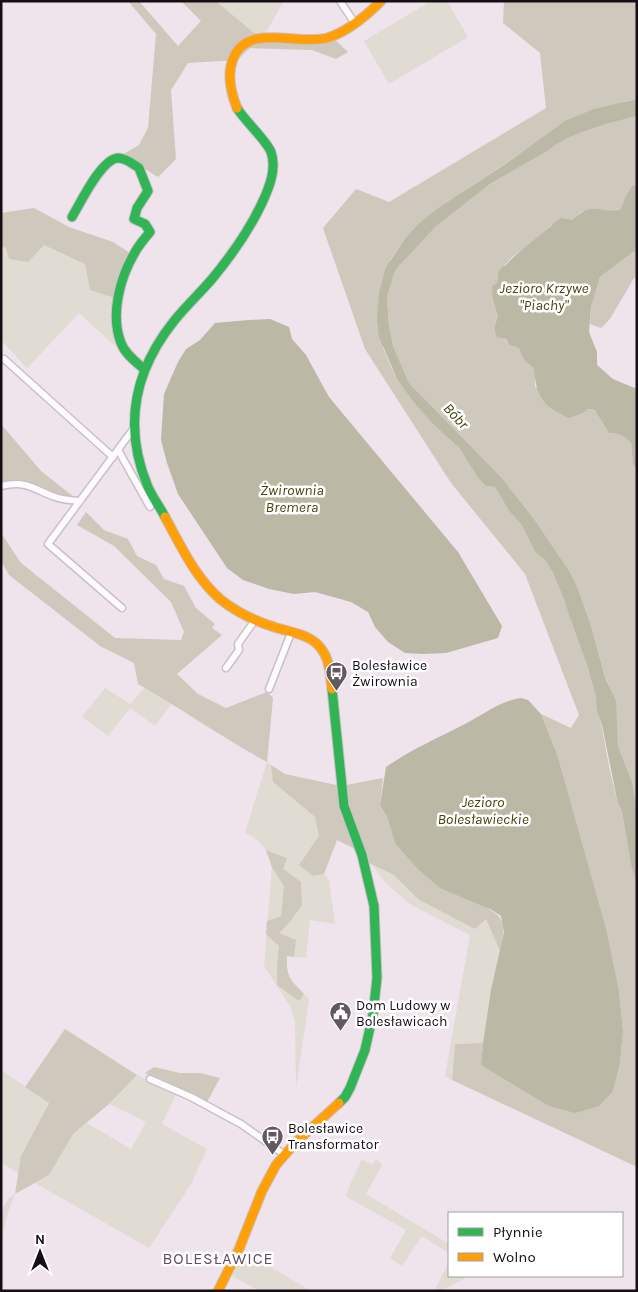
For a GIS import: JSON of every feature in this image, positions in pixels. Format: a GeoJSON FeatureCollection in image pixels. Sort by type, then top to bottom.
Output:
{"type":"FeatureCollection","features":[{"type":"Feature","properties":{"kind":"street"},"geometry":{"type":"LineString","coordinates":[[340,1],[354,22]]}},
{"type":"Feature","properties":{"kind":"street"},"geometry":{"type":"LineString","coordinates":[[218,1291],[239,1249],[269,1176],[284,1155],[345,1097],[354,1082],[371,1026],[377,978],[374,906],[362,855],[344,806],[328,662],[325,653],[314,641],[255,620],[212,592],[197,572],[149,488],[138,453],[134,428],[136,406],[144,369],[171,325],[238,246],[271,183],[275,168],[274,156],[262,137],[237,109],[234,102],[231,73],[233,56],[238,47],[245,42],[262,38],[320,39],[338,33],[381,1]]}},
{"type":"Feature","properties":{"kind":"street"},"geometry":{"type":"LineString","coordinates":[[72,217],[89,188],[109,161],[114,158],[122,159],[140,168],[148,191],[133,214],[134,219],[145,224],[150,232],[128,265],[119,293],[117,328],[122,344],[130,357],[144,369]]}},
{"type":"Feature","properties":{"kind":"street"},"geometry":{"type":"LineString","coordinates":[[4,359],[113,457]]}},
{"type":"Feature","properties":{"kind":"street"},"geometry":{"type":"LineString","coordinates":[[122,608],[48,544],[134,428]]}},
{"type":"Feature","properties":{"kind":"street"},"geometry":{"type":"LineString","coordinates":[[118,450],[150,507]]}},
{"type":"Feature","properties":{"kind":"street"},"geometry":{"type":"LineString","coordinates":[[1,486],[28,484],[55,497],[69,501],[79,501]]}},
{"type":"Feature","properties":{"kind":"street"},"geometry":{"type":"LineString","coordinates":[[226,668],[239,650],[238,644],[255,620]]}},
{"type":"Feature","properties":{"kind":"street"},"geometry":{"type":"LineString","coordinates":[[268,689],[292,633]]}},
{"type":"Feature","properties":{"kind":"street"},"geometry":{"type":"LineString","coordinates":[[150,1079],[191,1097],[241,1124],[284,1155]]}},
{"type":"Feature","properties":{"kind":"shaded area"},"geometry":{"type":"Polygon","coordinates":[[[128,1],[139,1],[178,46],[201,21],[181,1],[216,1],[254,33],[330,35],[348,52],[336,59],[312,50],[250,48],[237,60],[188,63],[171,90],[176,159],[158,177],[122,155],[139,145],[148,128],[156,34],[128,1]]]}},
{"type":"Feature","properties":{"kind":"shaded area"},"geometry":{"type":"Polygon","coordinates":[[[216,1],[284,1],[265,34],[254,33],[216,1]]]}},
{"type":"Feature","properties":{"kind":"shaded area"},"geometry":{"type":"Polygon","coordinates":[[[431,1],[447,1],[468,37],[389,84],[364,41],[431,1]]]}},
{"type":"Feature","properties":{"kind":"shaded area"},"geometry":{"type":"Polygon","coordinates":[[[504,1],[637,1],[637,99],[626,101],[521,153],[416,226],[390,260],[383,348],[397,379],[436,427],[460,449],[479,479],[486,486],[495,487],[509,511],[521,524],[535,552],[545,560],[553,573],[582,648],[596,697],[610,771],[618,804],[622,811],[631,865],[637,883],[637,1167],[452,1080],[455,1044],[483,1043],[481,1065],[613,1091],[620,1064],[623,1031],[619,991],[557,754],[541,714],[571,728],[579,715],[525,574],[451,483],[365,349],[323,228],[356,189],[389,202],[546,108],[540,53],[503,23],[504,1]]]}},
{"type":"Feature","properties":{"kind":"shaded area"},"geometry":{"type":"Polygon","coordinates":[[[637,116],[637,185],[632,186],[625,197],[621,209],[582,211],[572,220],[551,225],[538,238],[512,257],[498,273],[493,300],[498,317],[495,323],[509,345],[520,348],[524,360],[535,368],[535,387],[587,409],[594,409],[609,433],[621,435],[631,443],[633,464],[637,470],[637,808],[632,782],[618,746],[615,701],[606,679],[591,626],[568,569],[534,519],[501,477],[409,383],[392,348],[387,297],[395,271],[418,244],[436,225],[490,184],[568,138],[591,129],[637,116]]]}},
{"type":"Feature","properties":{"kind":"shaded area"},"geometry":{"type":"Polygon","coordinates":[[[34,208],[69,227],[113,242],[133,255],[118,299],[90,290],[85,264],[44,245],[28,262],[9,259],[6,248],[1,246],[1,213],[34,208]]]}},
{"type":"Feature","properties":{"kind":"shaded area"},"geometry":{"type":"Polygon","coordinates":[[[44,244],[86,264],[118,299],[114,329],[115,346],[79,313],[27,368],[1,340],[1,246],[6,248],[44,244]]]}},
{"type":"Feature","properties":{"kind":"shaded area"},"geometry":{"type":"Polygon","coordinates":[[[637,251],[637,277],[634,278],[610,319],[601,328],[590,324],[591,307],[600,277],[637,251]]]}},
{"type":"Feature","properties":{"kind":"shaded area"},"geometry":{"type":"Polygon","coordinates":[[[1,424],[41,471],[79,501],[28,484],[1,487],[1,424]]]}},
{"type":"Feature","properties":{"kind":"shaded area"},"geometry":{"type":"Polygon","coordinates":[[[86,512],[104,530],[128,539],[137,556],[156,565],[164,579],[184,586],[196,608],[215,624],[212,628],[222,635],[177,674],[198,694],[226,708],[267,692],[273,698],[267,762],[138,684],[134,663],[100,646],[9,575],[1,561],[1,533],[21,563],[115,638],[181,640],[184,632],[171,602],[114,546],[77,525],[86,512]]]}},
{"type":"Feature","properties":{"kind":"shaded area"},"geometry":{"type":"Polygon","coordinates":[[[145,687],[172,703],[155,726],[130,708],[108,736],[82,717],[105,688],[130,704],[145,687]]]}},
{"type":"Feature","properties":{"kind":"shaded area"},"geometry":{"type":"Polygon","coordinates":[[[267,762],[271,765],[273,782],[315,817],[319,836],[313,876],[324,874],[329,880],[335,924],[310,920],[306,958],[287,956],[287,971],[291,981],[309,999],[296,1089],[295,1022],[290,1006],[264,966],[272,867],[266,850],[258,841],[245,832],[267,762]]]}},
{"type":"Feature","properties":{"kind":"shaded area"},"geometry":{"type":"Polygon","coordinates":[[[271,765],[285,774],[341,786],[383,778],[380,805],[387,817],[395,843],[477,903],[498,916],[503,926],[500,951],[486,919],[475,929],[419,900],[394,875],[371,864],[355,849],[337,840],[324,874],[313,876],[299,865],[319,836],[315,817],[273,782],[271,765]]]}},
{"type":"Feature","properties":{"kind":"shaded area"},"geometry":{"type":"Polygon","coordinates":[[[266,850],[287,858],[283,869],[301,882],[302,905],[279,933],[296,940],[294,957],[287,956],[287,969],[295,985],[304,994],[299,1001],[277,985],[279,946],[266,934],[267,921],[281,916],[284,886],[272,867],[266,850]]]}},
{"type":"Feature","properties":{"kind":"shaded area"},"geometry":{"type":"Polygon","coordinates":[[[371,864],[394,875],[419,900],[475,929],[486,918],[500,951],[483,1043],[455,1044],[452,1080],[445,1076],[470,935],[411,905],[386,883],[371,864]]]}},
{"type":"Feature","properties":{"kind":"shaded area"},"geometry":{"type":"Polygon","coordinates":[[[65,1029],[137,1075],[109,1104],[74,1133],[49,1175],[15,1194],[21,1156],[49,1103],[25,1087],[65,1029]]]}},
{"type":"Feature","properties":{"kind":"shaded area"},"geometry":{"type":"Polygon","coordinates":[[[154,1067],[180,1073],[200,1073],[220,1078],[207,1102],[145,1073],[154,1067]]]}},
{"type":"Feature","properties":{"kind":"shaded area"},"geometry":{"type":"Polygon","coordinates":[[[1,1070],[49,1103],[21,1156],[19,1174],[1,1162],[1,1070]]]}},
{"type":"Feature","properties":{"kind":"shaded area"},"geometry":{"type":"Polygon","coordinates":[[[137,1075],[176,1094],[162,1124],[207,1149],[191,1184],[149,1248],[35,1183],[49,1175],[74,1133],[87,1123],[131,1149],[146,1122],[109,1104],[137,1075]]]}},
{"type":"Feature","properties":{"kind":"shaded area"},"geometry":{"type":"Polygon","coordinates":[[[362,1159],[372,1165],[376,1159],[382,1165],[366,1194],[448,1243],[448,1252],[422,1236],[402,1266],[390,1258],[406,1230],[345,1196],[362,1159]]]}},
{"type":"Feature","properties":{"kind":"shaded area"},"geometry":{"type":"Polygon","coordinates":[[[15,1194],[6,1218],[1,1248],[1,1210],[9,1198],[15,1194]]]}},
{"type":"Feature","properties":{"kind":"shaded area"},"geometry":{"type":"Polygon","coordinates":[[[244,1251],[311,1291],[259,1291],[232,1276],[244,1251]]]}},
{"type":"Feature","properties":{"kind":"shaded area"},"geometry":{"type":"Polygon","coordinates":[[[448,1264],[448,1277],[467,1277],[441,1291],[434,1291],[448,1264]]]}},
{"type":"Feature","properties":{"kind":"water"},"geometry":{"type":"Polygon","coordinates":[[[637,99],[637,116],[591,129],[568,138],[490,184],[436,226],[395,271],[387,297],[393,347],[409,383],[501,477],[534,519],[568,569],[577,587],[591,626],[606,680],[616,701],[618,746],[632,782],[637,808],[637,885],[631,865],[622,811],[618,804],[602,725],[597,710],[596,697],[587,665],[553,573],[545,560],[535,552],[521,524],[509,511],[495,487],[486,486],[479,479],[460,449],[416,405],[397,379],[379,337],[377,319],[379,293],[386,267],[406,237],[417,225],[437,209],[514,158],[565,121],[594,109],[637,99]]]}},
{"type":"Feature","properties":{"kind":"water","name":"Jezioro Krzywe \"Piachy\""},"geometry":{"type":"Polygon","coordinates":[[[637,185],[637,251],[600,277],[591,307],[589,332],[597,352],[597,365],[613,379],[637,389],[637,470],[633,464],[631,443],[621,435],[609,433],[594,409],[587,409],[583,413],[569,418],[552,409],[542,399],[537,386],[534,368],[524,360],[519,348],[509,345],[506,339],[497,337],[495,327],[498,317],[493,300],[492,286],[497,283],[498,273],[502,267],[558,220],[561,218],[572,220],[579,214],[591,209],[621,209],[625,197],[632,186],[637,185]]]}},
{"type":"Feature","properties":{"kind":"water","name":"Żwirownia Bremera"},"geometry":{"type":"Polygon","coordinates":[[[270,319],[289,327],[292,339],[306,355],[329,397],[458,552],[502,626],[498,638],[446,653],[405,653],[388,642],[375,627],[368,612],[351,602],[315,592],[294,594],[269,589],[243,580],[227,568],[178,494],[161,440],[164,394],[186,349],[200,340],[215,323],[270,319]]]}},
{"type":"Feature","properties":{"kind":"water","name":"Jezioro Bolesławieckie"},"geometry":{"type":"Polygon","coordinates":[[[521,698],[528,700],[541,714],[557,754],[606,929],[619,991],[623,1031],[620,1064],[613,1091],[599,1106],[575,1113],[549,1106],[481,1065],[491,990],[504,932],[501,916],[492,910],[440,888],[417,868],[395,843],[387,817],[380,805],[386,767],[499,705],[521,698]]]}},
{"type":"Feature","properties":{"kind":"traffic: fast"},"geometry":{"type":"LineString","coordinates":[[165,517],[148,487],[140,465],[136,443],[135,421],[137,400],[142,380],[160,340],[233,252],[257,213],[270,185],[273,172],[273,158],[269,147],[237,108]]}},
{"type":"Feature","properties":{"kind":"traffic: fast"},"geometry":{"type":"LineString","coordinates":[[72,217],[98,174],[111,160],[124,159],[139,168],[148,191],[137,208],[134,219],[145,224],[150,232],[136,251],[125,274],[118,297],[116,321],[121,343],[125,351],[144,369]]}},
{"type":"Feature","properties":{"kind":"traffic: fast"},"geometry":{"type":"LineString","coordinates":[[332,689],[344,806],[362,855],[374,906],[377,978],[373,1014],[365,1050],[350,1088],[339,1103]]}},
{"type":"Feature","properties":{"kind":"traffic: slow"},"geometry":{"type":"LineString","coordinates":[[237,108],[233,96],[230,71],[233,59],[240,48],[250,41],[261,38],[315,40],[327,38],[342,32],[356,23],[381,1]]}},
{"type":"Feature","properties":{"kind":"traffic: slow"},"geometry":{"type":"LineString","coordinates":[[165,517],[196,571],[220,599],[253,619],[304,636],[319,646],[327,661],[332,689]]}},
{"type":"Feature","properties":{"kind":"traffic: slow"},"geometry":{"type":"LineString","coordinates":[[218,1291],[239,1249],[262,1191],[276,1165],[296,1142],[339,1103]]}},
{"type":"Feature","properties":{"kind":"place","name":"Bolesławice Żwirownia"},"geometry":{"type":"Point","coordinates":[336,692]}},
{"type":"Feature","properties":{"kind":"place","name":"Dom Ludowy w Bolesławicach"},"geometry":{"type":"Point","coordinates":[340,1032]}},
{"type":"Feature","properties":{"kind":"place","name":"Bolesławice Transformator"},"geometry":{"type":"Point","coordinates":[272,1155]}},
{"type":"Feature","properties":{"kind":"district","name":"BOLESŁAWICE"},"geometry":{"type":"Point","coordinates":[218,1258]}},
{"type":"Feature","properties":{"kind":"water label","name":"Bóbr"},"geometry":{"type":"Point","coordinates":[456,416]}}]}
